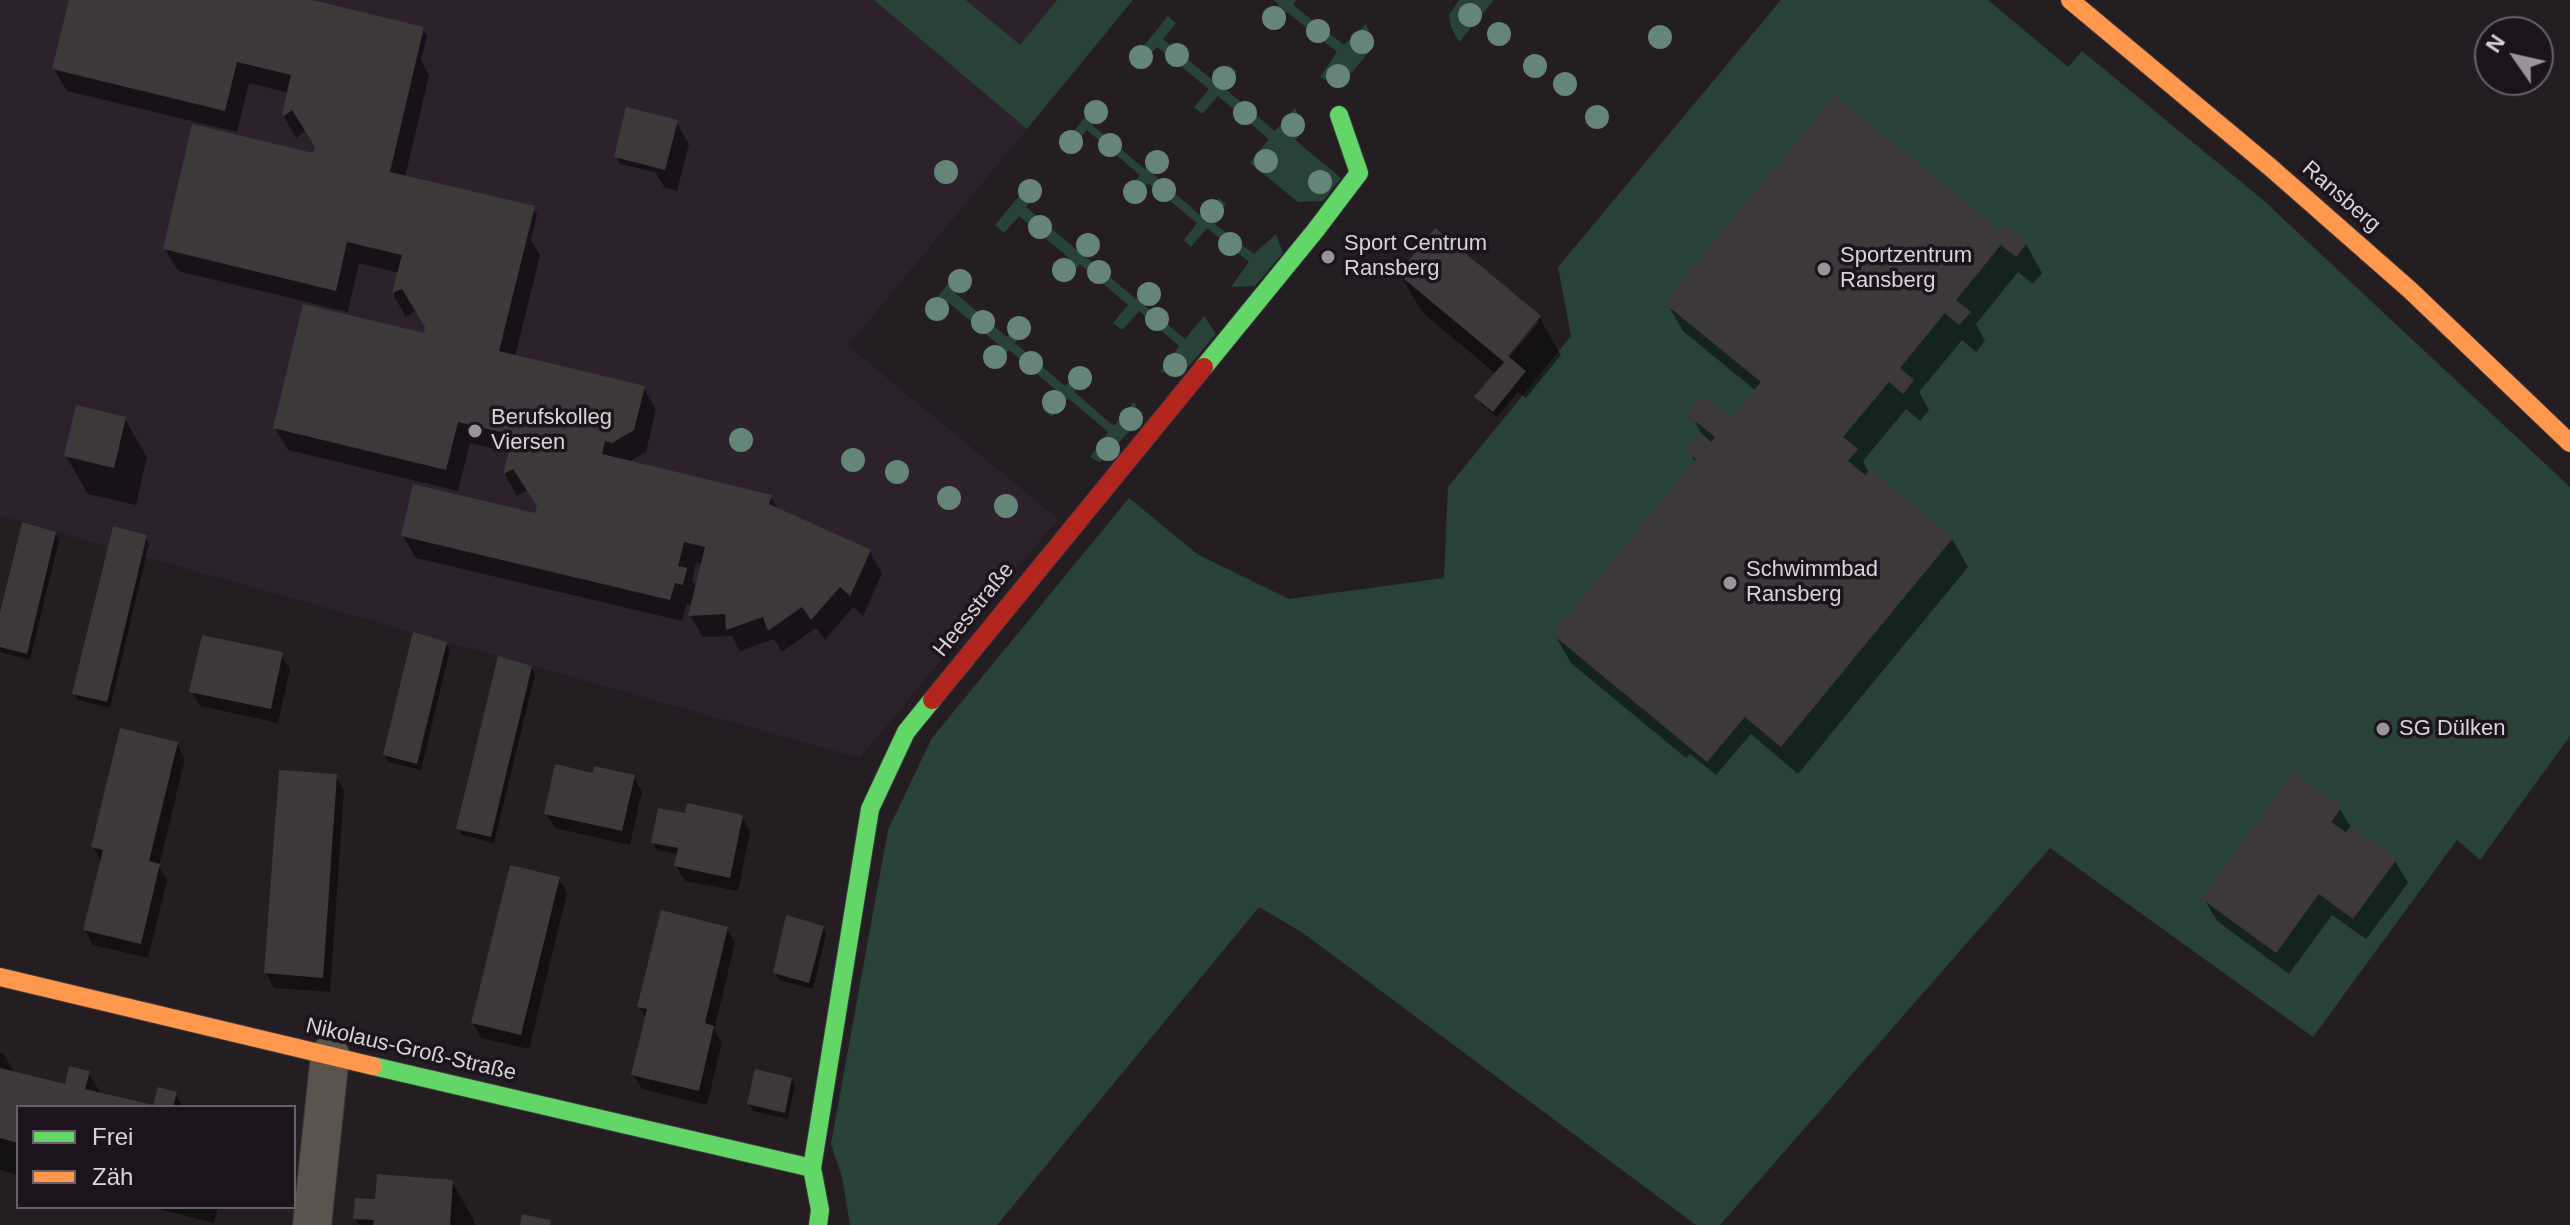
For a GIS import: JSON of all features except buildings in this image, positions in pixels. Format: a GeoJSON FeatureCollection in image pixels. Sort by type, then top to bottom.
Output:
{"type":"FeatureCollection","features":[{"type":"Feature","properties":{"kind":"street","name":"Ransberg"},"geometry":{"type":"LineString","coordinates":[[2070,0],[2270,167],[2410,290],[2570,443]]}},
{"type":"Feature","properties":{"kind":"street","name":"Heesstraße"},"geometry":{"type":"LineString","coordinates":[[818,1225],[820,1210],[812,1168],[870,809],[906,732],[1359,173],[1339,115]]}},
{"type":"Feature","properties":{"kind":"street","name":"Nikolaus-Groß-Straße"},"geometry":{"type":"LineString","coordinates":[[0,977],[812,1168]]}},
{"type":"Feature","properties":{"kind":"street"},"geometry":{"type":"LineString","coordinates":[[312,1225],[330,1055]]}},
{"type":"Feature","properties":{"kind":"shaded area","name":"Berufskolleg Viersen"},"geometry":{"type":"Polygon","coordinates":[[[0,0],[874,0],[1027,129],[848,346],[1058,519],[860,758],[142,556],[147,535],[112,526],[108,546],[0,516],[0,0]]]}},
{"type":"Feature","properties":{"kind":"shaded area"},"geometry":{"type":"Polygon","coordinates":[[[966,0],[1057,0],[1020,46],[966,0]]]}},
{"type":"Feature","properties":{"kind":"green space"},"geometry":{"type":"Polygon","coordinates":[[[874,0],[966,0],[1020,45],[1057,0],[1133,0],[1027,129],[874,0]]]}},
{"type":"Feature","properties":{"kind":"green space"},"geometry":{"type":"Polygon","coordinates":[[[1274,0],[1296,0],[1293,5],[1344,45],[1366,24],[1375,45],[1340,86],[1320,77],[1337,52],[1287,12],[1271,29],[1264,23],[1279,5],[1274,0]]]}},
{"type":"Feature","properties":{"kind":"green space"},"geometry":{"type":"Polygon","coordinates":[[[1459,0],[1494,0],[1459,42],[1449,15],[1459,0]]]}},
{"type":"Feature","properties":{"kind":"green space"},"geometry":{"type":"Polygon","coordinates":[[[1781,0],[1988,0],[2068,67],[2082,51],[2263,200],[2570,487],[2570,736],[2480,860],[2457,840],[2313,1037],[2050,848],[1720,1225],[1696,1225],[1303,933],[1259,907],[997,1225],[850,1225],[842,1177],[831,1144],[888,830],[932,738],[1129,498],[1197,554],[1289,599],[1444,578],[1448,487],[1571,336],[1558,267],[1781,0]]]}},
{"type":"Feature","properties":{"kind":"green space"},"geometry":{"type":"Polygon","coordinates":[[[1168,16],[1176,23],[1163,39],[1215,82],[1229,65],[1237,71],[1224,88],[1275,131],[1295,108],[1305,128],[1295,140],[1341,178],[1323,201],[1298,202],[1250,163],[1269,139],[1218,96],[1202,114],[1194,107],[1209,89],[1157,47],[1141,65],[1133,59],[1168,16]]]}},
{"type":"Feature","properties":{"kind":"green space"},"geometry":{"type":"Polygon","coordinates":[[[1099,100],[1106,107],[1092,125],[1145,169],[1161,151],[1168,157],[1154,175],[1202,217],[1219,198],[1226,204],[1212,222],[1254,254],[1276,234],[1283,253],[1255,286],[1231,287],[1249,262],[1207,228],[1191,247],[1184,240],[1197,223],[1148,183],[1133,200],[1125,193],[1140,175],[1087,130],[1071,149],[1064,143],[1099,100]]]}},
{"type":"Feature","properties":{"kind":"green space"},"geometry":{"type":"Polygon","coordinates":[[[1030,183],[1039,190],[1026,207],[1078,251],[1092,234],[1099,240],[1085,256],[1136,299],[1150,283],[1158,289],[1145,306],[1185,339],[1204,316],[1216,334],[1183,373],[1160,372],[1179,346],[1139,311],[1122,330],[1113,323],[1128,305],[1080,264],[1064,282],[1056,275],[1069,258],[1019,216],[1004,233],[995,225],[1030,183]]]}},
{"type":"Feature","properties":{"kind":"green space"},"geometry":{"type":"Polygon","coordinates":[[[960,269],[968,277],[955,293],[1007,337],[1022,321],[1028,326],[1015,343],[1065,386],[1080,369],[1088,376],[1074,392],[1114,426],[1134,402],[1142,418],[1100,462],[1090,457],[1108,432],[1068,398],[1052,417],[1043,410],[1057,391],[1009,350],[993,368],[985,361],[999,345],[948,302],[934,319],[925,312],[960,269]]]}},
{"type":"Feature","properties":{"kind":"traffic: fast"},"geometry":{"type":"LineString","coordinates":[[1204,367],[1359,173],[1339,115]]}},
{"type":"Feature","properties":{"kind":"traffic: fast"},"geometry":{"type":"LineString","coordinates":[[818,1225],[820,1210],[812,1168],[870,809],[906,732],[932,700]]}},
{"type":"Feature","properties":{"kind":"traffic: fast"},"geometry":{"type":"LineString","coordinates":[[373,1066],[812,1168]]}},
{"type":"Feature","properties":{"kind":"traffic: slow"},"geometry":{"type":"LineString","coordinates":[[2070,0],[2270,167],[2410,290],[2570,443]]}},
{"type":"Feature","properties":{"kind":"traffic: slow"},"geometry":{"type":"LineString","coordinates":[[0,977],[373,1066]]}},
{"type":"Feature","properties":{"kind":"traffic: jam"},"geometry":{"type":"LineString","coordinates":[[932,700],[1204,367]]}},
{"type":"Feature","properties":{"kind":"place","name":"Sport Centrum Ransberg"},"geometry":{"type":"Point","coordinates":[1328,257]}},
{"type":"Feature","properties":{"kind":"place","name":"Sportzentrum Ransberg"},"geometry":{"type":"Point","coordinates":[1824,269]}},
{"type":"Feature","properties":{"kind":"place","name":"Berufskolleg Viersen"},"geometry":{"type":"Point","coordinates":[475,431]}},
{"type":"Feature","properties":{"kind":"place","name":"Schwimmbad Ransberg"},"geometry":{"type":"Point","coordinates":[1730,583]}},
{"type":"Feature","properties":{"kind":"place","name":"SG Dülken"},"geometry":{"type":"Point","coordinates":[2383,729]}}]}
